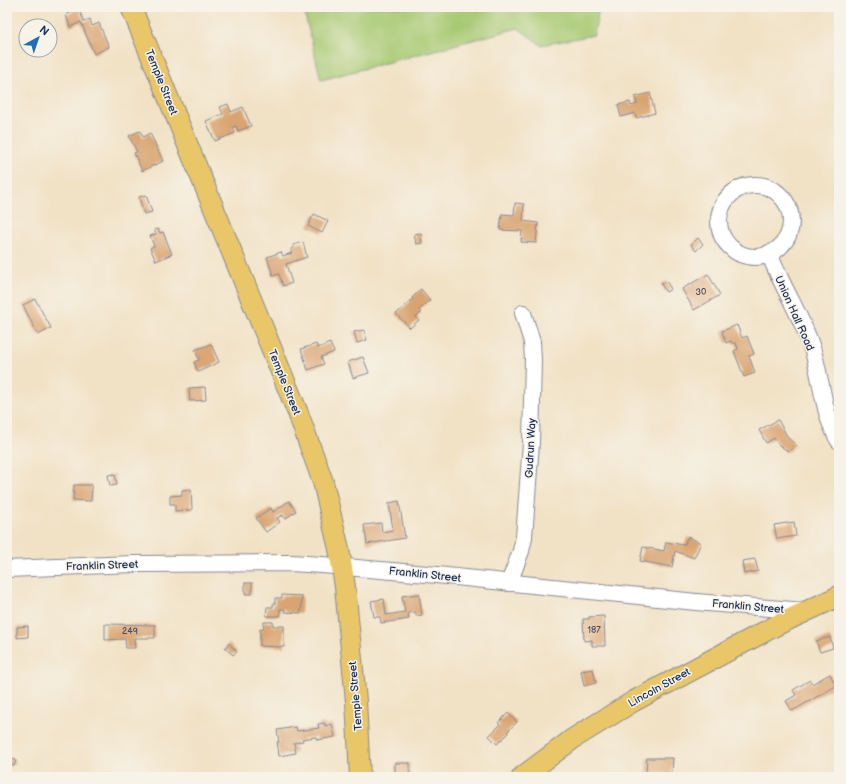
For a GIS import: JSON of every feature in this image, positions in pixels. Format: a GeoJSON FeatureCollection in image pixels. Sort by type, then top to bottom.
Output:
{"type":"FeatureCollection","features":[{"type":"Feature","properties":{"kind":"main road","name":"Temple Street"},"geometry":{"type":"LineString","coordinates":[[131,7],[298,413],[323,482],[334,524],[342,566],[356,701],[360,777]]}},
{"type":"Feature","properties":{"kind":"main road","name":"Franklin Street"},"geometry":{"type":"LineString","coordinates":[[805,611],[839,596]]}},
{"type":"Feature","properties":{"kind":"main road","name":"Lincoln Street"},"geometry":{"type":"LineString","coordinates":[[522,777],[568,742],[617,711],[686,672],[805,611]]}},
{"type":"Feature","properties":{"kind":"street"},"geometry":{"type":"LineString","coordinates":[[752,185],[768,187],[777,192],[784,200],[788,208],[790,227],[786,238],[780,247],[769,253],[759,256],[746,255],[732,248],[723,236],[719,225],[721,208],[730,195],[738,189],[752,185]]}},
{"type":"Feature","properties":{"kind":"street","name":"Union Hall Road"},"geometry":{"type":"LineString","coordinates":[[769,253],[811,346],[820,375],[826,411],[832,428],[839,441]]}},
{"type":"Feature","properties":{"kind":"street","name":"Gudrun Way"},"geometry":{"type":"LineString","coordinates":[[509,583],[521,551],[524,537],[531,444],[532,342],[523,313]]}},
{"type":"Feature","properties":{"kind":"street","name":"Franklin Street"},"geometry":{"type":"LineString","coordinates":[[7,568],[133,564],[291,563],[342,566],[696,602],[805,611]]}},
{"type":"Feature","properties":{"kind":"green space"},"geometry":{"type":"Polygon","coordinates":[[[303,7],[599,7],[594,35],[541,45],[518,28],[321,80],[303,7]]]}},
{"type":"Feature","properties":{"kind":"building"},"geometry":{"type":"Polygon","coordinates":[[[79,9],[84,22],[90,19],[92,26],[99,23],[109,47],[94,54],[81,22],[70,27],[66,15],[79,9]]]}},
{"type":"Feature","properties":{"kind":"building"},"geometry":{"type":"Polygon","coordinates":[[[650,93],[655,113],[636,118],[635,113],[621,117],[618,105],[630,102],[631,106],[637,104],[635,97],[650,93]]]}},
{"type":"Feature","properties":{"kind":"building"},"geometry":{"type":"Polygon","coordinates":[[[228,104],[231,112],[243,107],[251,126],[238,131],[236,126],[233,127],[235,133],[215,141],[206,121],[223,114],[220,107],[228,104]]]}},
{"type":"Feature","properties":{"kind":"building"},"geometry":{"type":"Polygon","coordinates":[[[140,131],[143,137],[150,133],[163,161],[142,171],[134,153],[137,152],[129,136],[140,131]]]}},
{"type":"Feature","properties":{"kind":"building"},"geometry":{"type":"Polygon","coordinates":[[[146,195],[152,212],[144,214],[139,197],[146,195]]]}},
{"type":"Feature","properties":{"kind":"building"},"geometry":{"type":"Polygon","coordinates":[[[515,203],[524,204],[523,221],[538,223],[536,243],[521,242],[522,231],[500,230],[502,214],[514,215],[515,203]]]}},
{"type":"Feature","properties":{"kind":"building"},"geometry":{"type":"Polygon","coordinates":[[[314,214],[328,221],[322,233],[308,226],[314,214]]]}},
{"type":"Feature","properties":{"kind":"building"},"geometry":{"type":"Polygon","coordinates":[[[158,229],[160,233],[163,232],[172,254],[156,261],[150,248],[154,246],[150,236],[156,234],[154,230],[158,229]]]}},
{"type":"Feature","properties":{"kind":"building"},"geometry":{"type":"Polygon","coordinates":[[[421,233],[422,243],[416,244],[414,234],[421,233]]]}},
{"type":"Feature","properties":{"kind":"building"},"geometry":{"type":"Polygon","coordinates":[[[698,238],[703,244],[696,251],[691,245],[698,238]]]}},
{"type":"Feature","properties":{"kind":"building"},"geometry":{"type":"Polygon","coordinates":[[[303,242],[307,257],[286,264],[292,283],[283,286],[279,274],[273,276],[267,257],[281,252],[283,256],[292,253],[291,249],[294,248],[293,245],[303,242]]]}},
{"type":"Feature","properties":{"kind":"building"},"geometry":{"type":"Polygon","coordinates":[[[708,274],[720,295],[694,310],[682,289],[708,274]]]}},
{"type":"Feature","properties":{"kind":"building"},"geometry":{"type":"Polygon","coordinates":[[[666,281],[671,289],[666,292],[661,284],[666,281]]]}},
{"type":"Feature","properties":{"kind":"building"},"geometry":{"type":"Polygon","coordinates":[[[421,289],[430,300],[419,310],[421,313],[416,317],[419,320],[410,328],[396,314],[413,299],[412,298],[421,289]]]}},
{"type":"Feature","properties":{"kind":"building"},"geometry":{"type":"Polygon","coordinates":[[[35,299],[51,328],[38,335],[23,305],[35,299]]]}},
{"type":"Feature","properties":{"kind":"building"},"geometry":{"type":"Polygon","coordinates":[[[737,325],[742,338],[747,336],[754,354],[749,356],[755,373],[744,377],[734,351],[738,349],[736,343],[733,344],[731,341],[726,343],[722,331],[737,325]]]}},
{"type":"Feature","properties":{"kind":"building"},"geometry":{"type":"Polygon","coordinates":[[[364,330],[367,340],[357,343],[354,332],[364,330]]]}},
{"type":"Feature","properties":{"kind":"building"},"geometry":{"type":"Polygon","coordinates":[[[330,343],[334,352],[321,357],[324,364],[308,370],[301,349],[316,344],[318,348],[330,343]]]}},
{"type":"Feature","properties":{"kind":"building"},"geometry":{"type":"Polygon","coordinates":[[[211,344],[219,362],[198,372],[194,362],[199,360],[195,350],[211,344]]]}},
{"type":"Feature","properties":{"kind":"building"},"geometry":{"type":"Polygon","coordinates":[[[363,357],[369,373],[353,378],[348,362],[363,357]]]}},
{"type":"Feature","properties":{"kind":"building"},"geometry":{"type":"Polygon","coordinates":[[[205,387],[206,400],[190,401],[189,388],[205,387]]]}},
{"type":"Feature","properties":{"kind":"building"},"geometry":{"type":"Polygon","coordinates":[[[778,420],[788,438],[795,444],[789,452],[779,445],[774,438],[766,443],[759,430],[778,420]]]}},
{"type":"Feature","properties":{"kind":"building"},"geometry":{"type":"Polygon","coordinates":[[[115,474],[117,485],[110,486],[108,475],[115,474]]]}},
{"type":"Feature","properties":{"kind":"building"},"geometry":{"type":"Polygon","coordinates":[[[74,485],[92,485],[91,501],[73,500],[74,485]]]}},
{"type":"Feature","properties":{"kind":"building"},"geometry":{"type":"Polygon","coordinates":[[[191,489],[192,510],[175,511],[175,504],[170,504],[170,496],[182,495],[182,490],[191,489]]]}},
{"type":"Feature","properties":{"kind":"building"},"geometry":{"type":"Polygon","coordinates":[[[289,501],[296,511],[285,519],[283,515],[277,518],[280,522],[266,532],[256,518],[271,508],[273,512],[289,501]]]}},
{"type":"Feature","properties":{"kind":"building"},"geometry":{"type":"Polygon","coordinates":[[[399,501],[405,538],[367,544],[364,525],[381,523],[382,532],[393,530],[389,503],[399,501]]]}},
{"type":"Feature","properties":{"kind":"building"},"geometry":{"type":"Polygon","coordinates":[[[794,522],[796,536],[777,539],[774,525],[794,522]]]}},
{"type":"Feature","properties":{"kind":"building"},"geometry":{"type":"Polygon","coordinates":[[[688,537],[701,543],[694,558],[675,551],[672,567],[640,561],[643,547],[664,551],[666,542],[684,545],[688,537]]]}},
{"type":"Feature","properties":{"kind":"building"},"geometry":{"type":"Polygon","coordinates":[[[755,559],[758,571],[744,574],[742,561],[755,559]]]}},
{"type":"Feature","properties":{"kind":"building"},"geometry":{"type":"Polygon","coordinates":[[[245,583],[252,583],[252,594],[245,594],[245,583]]]}},
{"type":"Feature","properties":{"kind":"building"},"geometry":{"type":"Polygon","coordinates":[[[419,594],[422,615],[416,616],[416,612],[408,613],[409,619],[381,623],[380,617],[374,617],[371,601],[384,599],[386,615],[405,612],[402,596],[419,594]]]}},
{"type":"Feature","properties":{"kind":"building"},"geometry":{"type":"Polygon","coordinates":[[[282,595],[302,596],[301,613],[285,612],[285,609],[280,609],[280,616],[266,616],[267,607],[273,607],[273,604],[275,604],[275,598],[282,598],[282,595]]]}},
{"type":"Feature","properties":{"kind":"building"},"geometry":{"type":"Polygon","coordinates":[[[7,615],[10,615],[11,629],[7,629],[7,615]]]}},
{"type":"Feature","properties":{"kind":"building"},"geometry":{"type":"Polygon","coordinates":[[[604,616],[605,646],[592,646],[592,640],[584,641],[583,619],[604,616]]]}},
{"type":"Feature","properties":{"kind":"building"},"geometry":{"type":"Polygon","coordinates":[[[264,622],[273,622],[273,626],[284,626],[284,647],[260,646],[260,629],[263,630],[264,622]]]}},
{"type":"Feature","properties":{"kind":"building"},"geometry":{"type":"Polygon","coordinates":[[[105,624],[155,625],[155,638],[134,638],[135,648],[126,648],[125,639],[105,640],[105,624]]]}},
{"type":"Feature","properties":{"kind":"building"},"geometry":{"type":"Polygon","coordinates":[[[28,626],[28,637],[17,638],[17,627],[28,626]]]}},
{"type":"Feature","properties":{"kind":"building"},"geometry":{"type":"Polygon","coordinates":[[[830,637],[833,648],[820,652],[816,641],[830,637]]]}},
{"type":"Feature","properties":{"kind":"building"},"geometry":{"type":"Polygon","coordinates":[[[229,643],[237,652],[233,655],[225,648],[229,643]]]}},
{"type":"Feature","properties":{"kind":"building"},"geometry":{"type":"Polygon","coordinates":[[[593,669],[596,683],[584,686],[581,671],[593,669]]]}},
{"type":"Feature","properties":{"kind":"building"},"geometry":{"type":"Polygon","coordinates":[[[830,674],[836,686],[792,711],[786,701],[796,695],[793,690],[810,680],[812,684],[830,674]]]}},
{"type":"Feature","properties":{"kind":"building"},"geometry":{"type":"Polygon","coordinates":[[[508,713],[517,722],[507,732],[508,734],[497,744],[489,736],[500,725],[498,723],[508,713]]]}},
{"type":"Feature","properties":{"kind":"building"},"geometry":{"type":"Polygon","coordinates":[[[325,723],[325,726],[332,724],[335,737],[317,740],[316,737],[302,739],[303,741],[294,743],[296,753],[279,756],[277,730],[296,727],[297,731],[319,728],[318,724],[325,723]]]}},
{"type":"Feature","properties":{"kind":"building"},"geometry":{"type":"Polygon","coordinates":[[[9,758],[16,760],[14,766],[7,764],[9,758]]]}},
{"type":"Feature","properties":{"kind":"building"},"geometry":{"type":"Polygon","coordinates":[[[647,758],[673,758],[672,773],[646,772],[647,758]]]}},
{"type":"Feature","properties":{"kind":"building"},"geometry":{"type":"Polygon","coordinates":[[[395,763],[410,763],[410,777],[395,777],[395,763]]]}}]}
